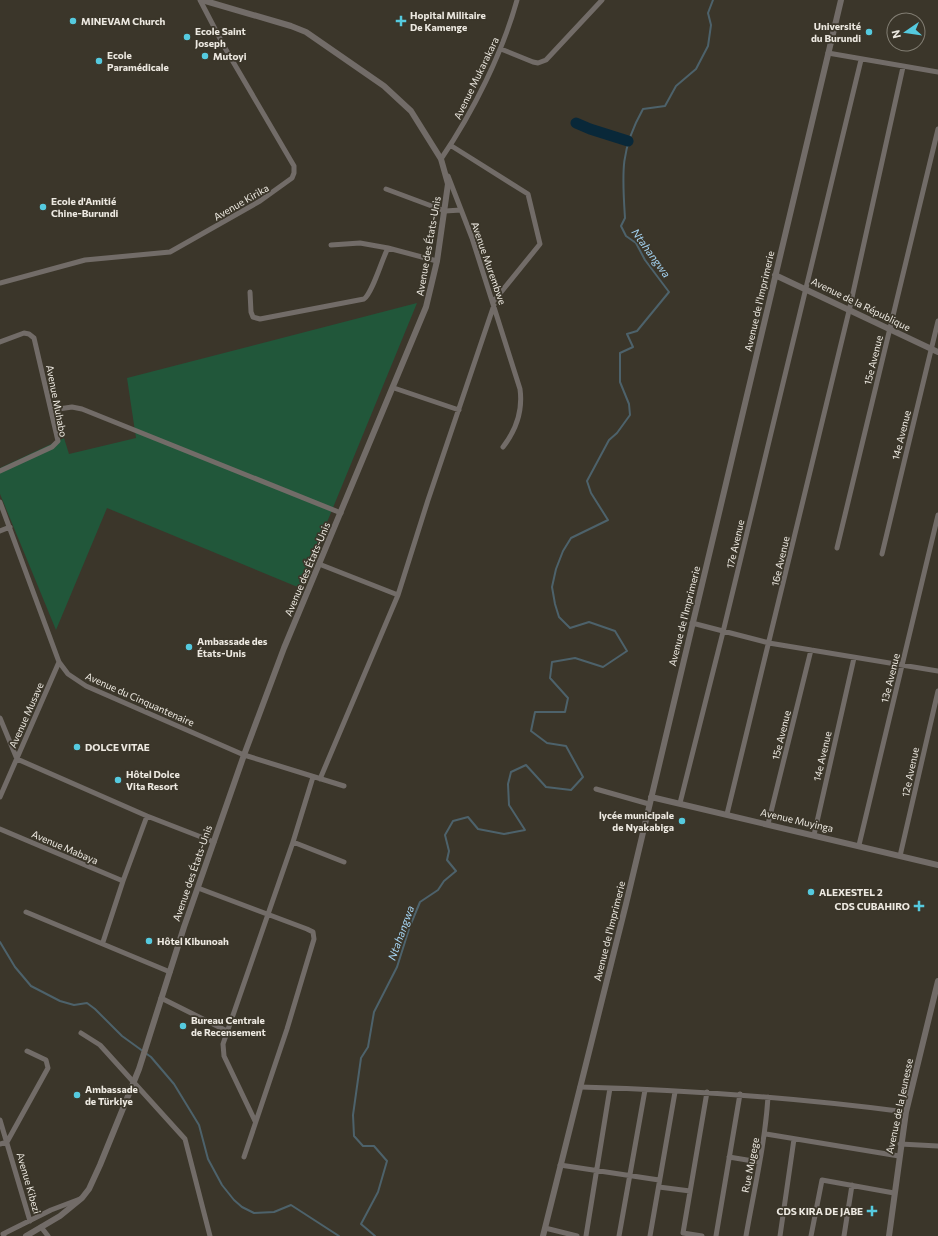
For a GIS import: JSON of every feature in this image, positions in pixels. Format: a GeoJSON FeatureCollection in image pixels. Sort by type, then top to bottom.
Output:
{"type":"FeatureCollection","features":[{"type":"Feature","properties":{"kind":"street","name":"Avenue des États-Unis"},"geometry":{"type":"LineString","coordinates":[[26,1236],[60,1216],[82,1198],[89,1189],[134,1082],[198,888],[244,755],[284,648],[394,388],[426,307],[437,261],[445,211],[448,184],[446,170],[441,159],[408,108],[384,86],[335,51],[295,27],[201,0]]}},
{"type":"Feature","properties":{"kind":"street","name":"Avenue Kirika"},"geometry":{"type":"LineString","coordinates":[[0,283],[85,260],[170,252],[260,201],[292,178],[294,166],[225,48],[201,0]]}},
{"type":"Feature","properties":{"kind":"street","name":"Avenue Mukarakara"},"geometry":{"type":"LineString","coordinates":[[441,159],[467,117],[501,49],[517,0]]}},
{"type":"Feature","properties":{"kind":"street"},"geometry":{"type":"LineString","coordinates":[[501,49],[533,62],[538,63],[546,60],[602,0]]}},
{"type":"Feature","properties":{"kind":"street","name":"Avenue de l'Imprimerie"},"geometry":{"type":"LineString","coordinates":[[543,1236],[650,804],[841,0]]}},
{"type":"Feature","properties":{"kind":"street"},"geometry":{"type":"LineString","coordinates":[[828,53],[861,60],[938,72]]}},
{"type":"Feature","properties":{"kind":"street","name":"17e Avenue"},"geometry":{"type":"LineString","coordinates":[[680,803],[807,288],[861,60]]}},
{"type":"Feature","properties":{"kind":"street","name":"16e Avenue"},"geometry":{"type":"LineString","coordinates":[[727,814],[770,643],[849,311],[903,67]]}},
{"type":"Feature","properties":{"kind":"street","name":"15e Avenue"},"geometry":{"type":"LineString","coordinates":[[837,548],[938,129]]}},
{"type":"Feature","properties":{"kind":"street"},"geometry":{"type":"LineString","coordinates":[[320,779],[398,595],[493,304],[540,244],[528,194],[450,145]]}},
{"type":"Feature","properties":{"kind":"street","name":"Avenue Murembwe"},"geometry":{"type":"LineString","coordinates":[[446,170],[493,304],[520,388],[522,402],[513,434],[503,447]]}},
{"type":"Feature","properties":{"kind":"street"},"geometry":{"type":"LineString","coordinates":[[386,189],[445,211],[461,210]]}},
{"type":"Feature","properties":{"kind":"street"},"geometry":{"type":"LineString","coordinates":[[331,245],[360,243],[388,248],[437,261]]}},
{"type":"Feature","properties":{"kind":"street"},"geometry":{"type":"LineString","coordinates":[[250,292],[251,312],[253,317],[258,319],[361,300],[369,294],[380,263],[388,248]]}},
{"type":"Feature","properties":{"kind":"street","name":"Avenue de la République"},"geometry":{"type":"LineString","coordinates":[[775,275],[807,288],[849,311],[938,352]]}},
{"type":"Feature","properties":{"kind":"street","name":"14e Avenue"},"geometry":{"type":"LineString","coordinates":[[882,554],[938,321]]}},
{"type":"Feature","properties":{"kind":"street","name":"Avenue Muhabo"},"geometry":{"type":"LineString","coordinates":[[0,342],[24,333],[32,335],[52,410],[58,441],[57,444],[0,471]]}},
{"type":"Feature","properties":{"kind":"street"},"geometry":{"type":"LineString","coordinates":[[394,388],[459,410]]}},
{"type":"Feature","properties":{"kind":"street"},"geometry":{"type":"LineString","coordinates":[[52,410],[72,407],[82,408],[341,513]]}},
{"type":"Feature","properties":{"kind":"street","name":"Avenue du Cinquantenaire"},"geometry":{"type":"LineString","coordinates":[[0,502],[59,662],[68,674],[86,686],[244,755],[344,786]]}},
{"type":"Feature","properties":{"kind":"street","name":"13e Avenue"},"geometry":{"type":"LineString","coordinates":[[859,845],[938,515]]}},
{"type":"Feature","properties":{"kind":"street"},"geometry":{"type":"LineString","coordinates":[[0,531],[10,527]]}},
{"type":"Feature","properties":{"kind":"street"},"geometry":{"type":"LineString","coordinates":[[319,564],[398,595]]}},
{"type":"Feature","properties":{"kind":"street"},"geometry":{"type":"LineString","coordinates":[[692,623],[770,643],[938,671]]}},
{"type":"Feature","properties":{"kind":"street","name":"15e Avenue"},"geometry":{"type":"LineString","coordinates":[[768,824],[811,650]]}},
{"type":"Feature","properties":{"kind":"street","name":"14e Avenue"},"geometry":{"type":"LineString","coordinates":[[814,835],[854,658]]}},
{"type":"Feature","properties":{"kind":"street","name":"Avenue Musave"},"geometry":{"type":"LineString","coordinates":[[0,797],[59,662]]}},
{"type":"Feature","properties":{"kind":"street","name":"12e Avenue"},"geometry":{"type":"LineString","coordinates":[[900,856],[938,691]]}},
{"type":"Feature","properties":{"kind":"street"},"geometry":{"type":"LineString","coordinates":[[0,718],[17,759],[148,816],[214,842]]}},
{"type":"Feature","properties":{"kind":"street"},"geometry":{"type":"LineString","coordinates":[[255,1121],[224,1056],[223,1044],[293,842],[313,777]]}},
{"type":"Feature","properties":{"kind":"street"},"geometry":{"type":"LineString","coordinates":[[596,789],[650,804]]}},
{"type":"Feature","properties":{"kind":"street","name":"Avenue Muyinga"},"geometry":{"type":"LineString","coordinates":[[651,797],[859,845],[938,865]]}},
{"type":"Feature","properties":{"kind":"street"},"geometry":{"type":"LineString","coordinates":[[102,942],[122,881],[148,816]]}},
{"type":"Feature","properties":{"kind":"street","name":"Avenue Mabaya"},"geometry":{"type":"LineString","coordinates":[[0,829],[122,881]]}},
{"type":"Feature","properties":{"kind":"street"},"geometry":{"type":"LineString","coordinates":[[293,842],[344,862]]}},
{"type":"Feature","properties":{"kind":"street"},"geometry":{"type":"LineString","coordinates":[[198,888],[313,932],[314,939],[287,1029],[244,1157]]}},
{"type":"Feature","properties":{"kind":"street"},"geometry":{"type":"LineString","coordinates":[[26,912],[102,942],[170,972]]}},
{"type":"Feature","properties":{"kind":"street","name":"Avenue de la Jeunesse"},"geometry":{"type":"LineString","coordinates":[[889,1236],[900,1144],[906,1112],[938,981]]}},
{"type":"Feature","properties":{"kind":"street"},"geometry":{"type":"LineString","coordinates":[[161,998],[227,1031]]}},
{"type":"Feature","properties":{"kind":"street"},"geometry":{"type":"LineString","coordinates":[[81,1034],[100,1045],[185,1138],[210,1234],[203,1236]]}},
{"type":"Feature","properties":{"kind":"street"},"geometry":{"type":"LineString","coordinates":[[0,1144],[7,1142],[48,1068],[46,1060],[27,1051]]}},
{"type":"Feature","properties":{"kind":"street"},"geometry":{"type":"LineString","coordinates":[[580,1087],[740,1094],[906,1112]]}},
{"type":"Feature","properties":{"kind":"street"},"geometry":{"type":"LineString","coordinates":[[586,1236],[598,1171],[610,1088]]}},
{"type":"Feature","properties":{"kind":"street"},"geometry":{"type":"LineString","coordinates":[[620,1236],[645,1090]]}},
{"type":"Feature","properties":{"kind":"street"},"geometry":{"type":"LineString","coordinates":[[650,1236],[675,1092]]}},
{"type":"Feature","properties":{"kind":"street"},"geometry":{"type":"LineString","coordinates":[[702,1236],[683,1233],[707,1092]]}},
{"type":"Feature","properties":{"kind":"street"},"geometry":{"type":"LineString","coordinates":[[716,1236],[740,1094]]}},
{"type":"Feature","properties":{"kind":"street","name":"Rue Mugege"},"geometry":{"type":"LineString","coordinates":[[746,1236],[759,1162],[766,1134],[768,1097]]}},
{"type":"Feature","properties":{"kind":"street","name":"Avenue Kibezi"},"geometry":{"type":"LineString","coordinates":[[0,1120],[30,1221],[2,1235]]}},
{"type":"Feature","properties":{"kind":"street"},"geometry":{"type":"LineString","coordinates":[[766,1134],[899,1156]]}},
{"type":"Feature","properties":{"kind":"street"},"geometry":{"type":"LineString","coordinates":[[780,1236],[794,1139]]}},
{"type":"Feature","properties":{"kind":"street"},"geometry":{"type":"LineString","coordinates":[[900,1144],[938,1146]]}},
{"type":"Feature","properties":{"kind":"street"},"geometry":{"type":"LineString","coordinates":[[729,1157],[759,1162]]}},
{"type":"Feature","properties":{"kind":"street"},"geometry":{"type":"LineString","coordinates":[[560,1165],[631,1177],[659,1180]]}},
{"type":"Feature","properties":{"kind":"street"},"geometry":{"type":"LineString","coordinates":[[811,1236],[821,1180],[894,1193]]}},
{"type":"Feature","properties":{"kind":"street"},"geometry":{"type":"LineString","coordinates":[[844,1236],[852,1185]]}},
{"type":"Feature","properties":{"kind":"street"},"geometry":{"type":"LineString","coordinates":[[659,1187],[690,1192]]}},
{"type":"Feature","properties":{"kind":"street"},"geometry":{"type":"LineString","coordinates":[[30,1221],[66,1203],[82,1198]]}},
{"type":"Feature","properties":{"kind":"street"},"geometry":{"type":"LineString","coordinates":[[41,1227],[48,1236]]}},
{"type":"Feature","properties":{"kind":"street"},"geometry":{"type":"LineString","coordinates":[[545,1228],[577,1236]]}},
{"type":"Feature","properties":{"kind":"green space"},"geometry":{"type":"Polygon","coordinates":[[[417,303],[300,588],[107,508],[56,630],[0,494],[0,468],[64,438],[69,454],[136,438],[127,378],[417,303]]]}},
{"type":"Feature","properties":{"kind":"waterway","name":"Ntahangwa"},"geometry":{"type":"LineString","coordinates":[[375,1236],[361,1224],[378,1192],[387,1161],[374,1146],[363,1146],[354,1136],[353,1115],[361,1058],[368,1047],[374,1012],[397,967],[410,926],[420,902],[438,890],[444,881],[456,871],[447,860],[449,851],[445,835],[453,821],[468,817],[478,829],[504,834],[525,830],[509,805],[508,784],[511,772],[526,765],[546,787],[571,790],[583,777],[566,746],[547,743],[531,731],[535,712],[565,712],[568,698],[550,678],[552,662],[575,658],[603,667],[627,651],[615,631],[589,622],[570,628],[559,617],[552,587],[556,569],[563,551],[571,538],[608,520],[591,493],[587,481],[609,440],[617,433],[630,415],[629,404],[620,382],[620,353],[633,347],[627,334],[637,331],[669,292],[645,260],[636,243],[626,236],[621,226],[625,218],[623,175],[626,150],[630,137],[643,109],[665,106],[676,86],[696,69],[708,46],[711,25],[708,13],[713,0]]}},
{"type":"Feature","properties":{"kind":"waterway"},"geometry":{"type":"LineString","coordinates":[[576,123],[628,141]]}},
{"type":"Feature","properties":{"kind":"waterway"},"geometry":{"type":"LineString","coordinates":[[0,942],[15,967],[31,986],[60,1001],[74,1005],[87,1003],[122,1036],[151,1057],[174,1084],[199,1125],[208,1159],[222,1185],[234,1200],[242,1207],[254,1213],[274,1212],[291,1205],[339,1236]]}},
{"type":"Feature","properties":{"kind":"place","name":"MINEVAM Church"},"geometry":{"type":"Point","coordinates":[73,21]}},
{"type":"Feature","properties":{"kind":"place","name":"Hopital Militaire De Kamenge"},"geometry":{"type":"Point","coordinates":[401,21]}},
{"type":"Feature","properties":{"kind":"place","name":"Université du Burundi"},"geometry":{"type":"Point","coordinates":[869,32]}},
{"type":"Feature","properties":{"kind":"place","name":"Ecole Saint Joseph"},"geometry":{"type":"Point","coordinates":[187,37]}},
{"type":"Feature","properties":{"kind":"place","name":"Mutoyi"},"geometry":{"type":"Point","coordinates":[205,56]}},
{"type":"Feature","properties":{"kind":"place","name":"Ecole Paramédicale"},"geometry":{"type":"Point","coordinates":[99,61]}},
{"type":"Feature","properties":{"kind":"place","name":"Ecole d'Amitié Chine-Burundi"},"geometry":{"type":"Point","coordinates":[43,207]}},
{"type":"Feature","properties":{"kind":"place","name":"Ambassade des États-Unis"},"geometry":{"type":"Point","coordinates":[189,647]}},
{"type":"Feature","properties":{"kind":"place","name":"DOLCE VITAE"},"geometry":{"type":"Point","coordinates":[77,747]}},
{"type":"Feature","properties":{"kind":"place","name":"Hôtel Dolce Vita Resort"},"geometry":{"type":"Point","coordinates":[118,780]}},
{"type":"Feature","properties":{"kind":"place","name":"lycée municipale de Nyakabiga"},"geometry":{"type":"Point","coordinates":[682,821]}},
{"type":"Feature","properties":{"kind":"place","name":"ALEXESTEL 2"},"geometry":{"type":"Point","coordinates":[811,892]}},
{"type":"Feature","properties":{"kind":"place","name":"CDS CUBAHIRO"},"geometry":{"type":"Point","coordinates":[919,906]}},
{"type":"Feature","properties":{"kind":"place","name":"Hôtel Kibunoah"},"geometry":{"type":"Point","coordinates":[149,941]}},
{"type":"Feature","properties":{"kind":"place","name":"Bureau Centrale de Recensement"},"geometry":{"type":"Point","coordinates":[183,1026]}},
{"type":"Feature","properties":{"kind":"place","name":"Ambassade de Türkiye"},"geometry":{"type":"Point","coordinates":[77,1095]}},
{"type":"Feature","properties":{"kind":"place","name":"CDS KIRA DE JABE"},"geometry":{"type":"Point","coordinates":[872,1211]}}]}
